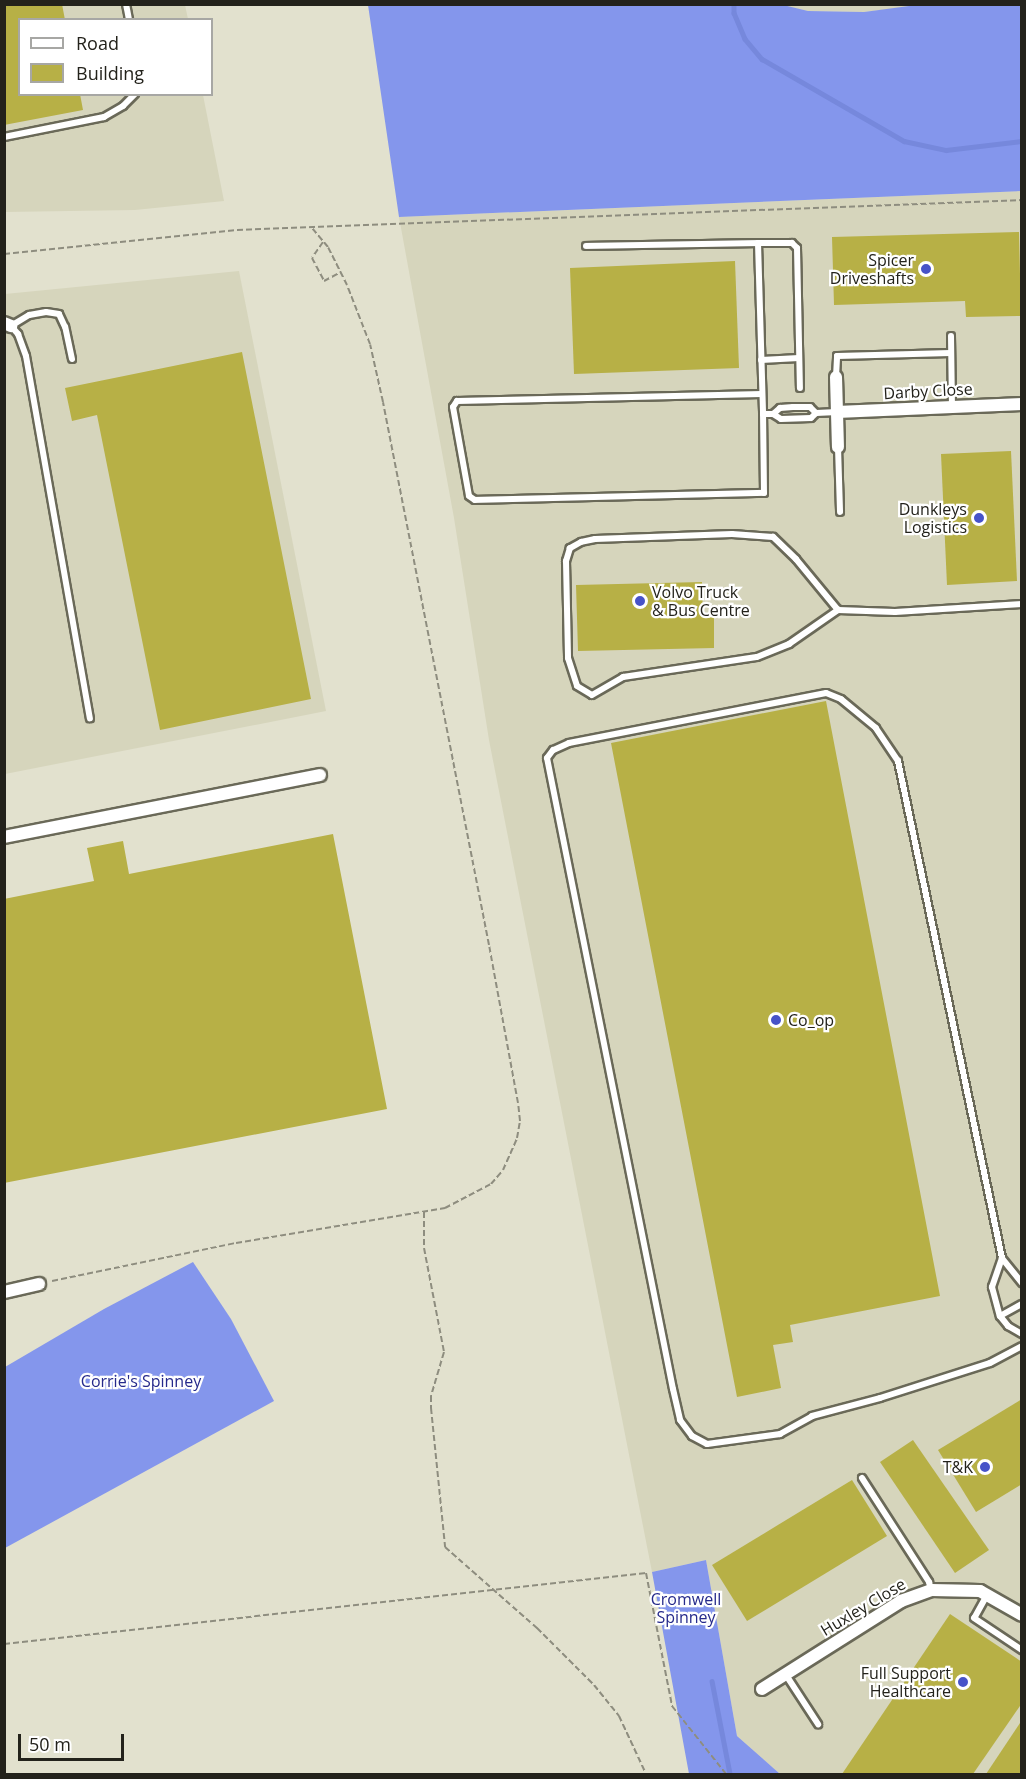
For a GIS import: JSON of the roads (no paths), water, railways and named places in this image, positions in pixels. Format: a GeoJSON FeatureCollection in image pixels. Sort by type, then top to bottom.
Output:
{"type":"FeatureCollection","features":[{"type":"Feature","properties":{"kind":"street"},"geometry":{"type":"LineString","coordinates":[[836,377],[838,447]]}},
{"type":"Feature","properties":{"kind":"street","name":"Darby Close"},"geometry":{"type":"LineString","coordinates":[[837,412],[1022,404]]}},
{"type":"Feature","properties":{"kind":"street"},"geometry":{"type":"LineString","coordinates":[[4,837],[320,776]]}},
{"type":"Feature","properties":{"kind":"street"},"geometry":{"type":"LineString","coordinates":[[4,1292],[39,1284]]}},
{"type":"Feature","properties":{"kind":"street","name":"Huxley Close"},"geometry":{"type":"LineString","coordinates":[[762,1689],[901,1601],[931,1590],[953,1588],[987,1595],[1022,1615]]}},
{"type":"Feature","properties":{"kind":"lane"},"geometry":{"type":"LineString","coordinates":[[4,137],[104,117],[123,106],[133,96]]}},
{"type":"Feature","properties":{"kind":"lane"},"geometry":{"type":"LineString","coordinates":[[758,243],[763,414],[764,493],[475,500],[469,496],[453,407],[457,401],[762,394]]}},
{"type":"Feature","properties":{"kind":"lane"},"geometry":{"type":"LineString","coordinates":[[586,246],[792,243],[797,248],[800,388]]}},
{"type":"Feature","properties":{"kind":"lane"},"geometry":{"type":"LineString","coordinates":[[72,359],[65,327],[59,314],[46,312],[29,315],[8,325],[18,334],[26,356],[90,718]]}},
{"type":"Feature","properties":{"kind":"lane"},"geometry":{"type":"LineString","coordinates":[[951,336],[952,406]]}},
{"type":"Feature","properties":{"kind":"lane"},"geometry":{"type":"LineString","coordinates":[[836,377],[837,356],[951,353]]}},
{"type":"Feature","properties":{"kind":"lane"},"geometry":{"type":"LineString","coordinates":[[761,360],[799,358]]}},
{"type":"Feature","properties":{"kind":"lane"},"geometry":{"type":"LineString","coordinates":[[773,414],[780,408],[793,407],[810,407],[816,413]]}},
{"type":"Feature","properties":{"kind":"lane"},"geometry":{"type":"LineString","coordinates":[[763,414],[773,414],[781,419],[811,418],[816,413],[837,412]]}},
{"type":"Feature","properties":{"kind":"lane"},"geometry":{"type":"LineString","coordinates":[[838,447],[840,512]]}},
{"type":"Feature","properties":{"kind":"lane"},"geometry":{"type":"LineString","coordinates":[[838,610],[785,547],[773,537],[732,534],[595,539],[581,542],[570,548],[566,561],[568,658],[577,686],[592,694],[623,677],[757,657],[789,644],[838,610],[895,612],[1022,604]]}},
{"type":"Feature","properties":{"kind":"lane"},"geometry":{"type":"LineString","coordinates":[[1022,1283],[1002,1258],[898,761],[876,728],[841,699],[826,693],[569,742],[553,750],[547,758],[673,1389],[680,1420],[692,1436],[707,1444],[780,1434],[812,1416],[990,1363],[1022,1346]]}},
{"type":"Feature","properties":{"kind":"lane"},"geometry":{"type":"LineString","coordinates":[[1002,1258],[992,1287],[1000,1316],[1008,1326],[1022,1334]]}},
{"type":"Feature","properties":{"kind":"lane"},"geometry":{"type":"LineString","coordinates":[[1000,1316],[1022,1304]]}},
{"type":"Feature","properties":{"kind":"lane"},"geometry":{"type":"LineString","coordinates":[[862,1478],[929,1582],[931,1590]]}},
{"type":"Feature","properties":{"kind":"lane"},"geometry":{"type":"LineString","coordinates":[[987,1595],[974,1618],[1022,1650]]}},
{"type":"Feature","properties":{"kind":"lane"},"geometry":{"type":"LineString","coordinates":[[786,1675],[818,1724]]}},
{"type":"Feature","properties":{"kind":"waterway"},"geometry":{"type":"LineString","coordinates":[[734,4],[734,13],[745,39],[762,59],[904,141],[946,150],[1022,141]]}},
{"type":"Feature","properties":{"kind":"waterway"},"geometry":{"type":"LineString","coordinates":[[712,1681],[730,1774]]}},
{"type":"Feature","properties":{"kind":"place","name":"Spicer Driveshafts"},"geometry":{"type":"Point","coordinates":[926,269]}},
{"type":"Feature","properties":{"kind":"place","name":"Dunkleys Logistics"},"geometry":{"type":"Point","coordinates":[979,518]}},
{"type":"Feature","properties":{"kind":"place","name":"Volvo Truck & Bus Centre"},"geometry":{"type":"Point","coordinates":[640,601]}},
{"type":"Feature","properties":{"kind":"place","name":"Co_op"},"geometry":{"type":"Point","coordinates":[776,1020]}},
{"type":"Feature","properties":{"kind":"place","name":"T&K"},"geometry":{"type":"Point","coordinates":[985,1467]}},
{"type":"Feature","properties":{"kind":"place","name":"Full Support Healthcare"},"geometry":{"type":"Point","coordinates":[963,1682]}},
{"type":"Feature","properties":{"kind":"park label","name":"Corrie's Spinney"},"geometry":{"type":"Point","coordinates":[141,1381]}},
{"type":"Feature","properties":{"kind":"park label","name":"Cromwell Spinney"},"geometry":{"type":"Point","coordinates":[686,1608]}}]}
